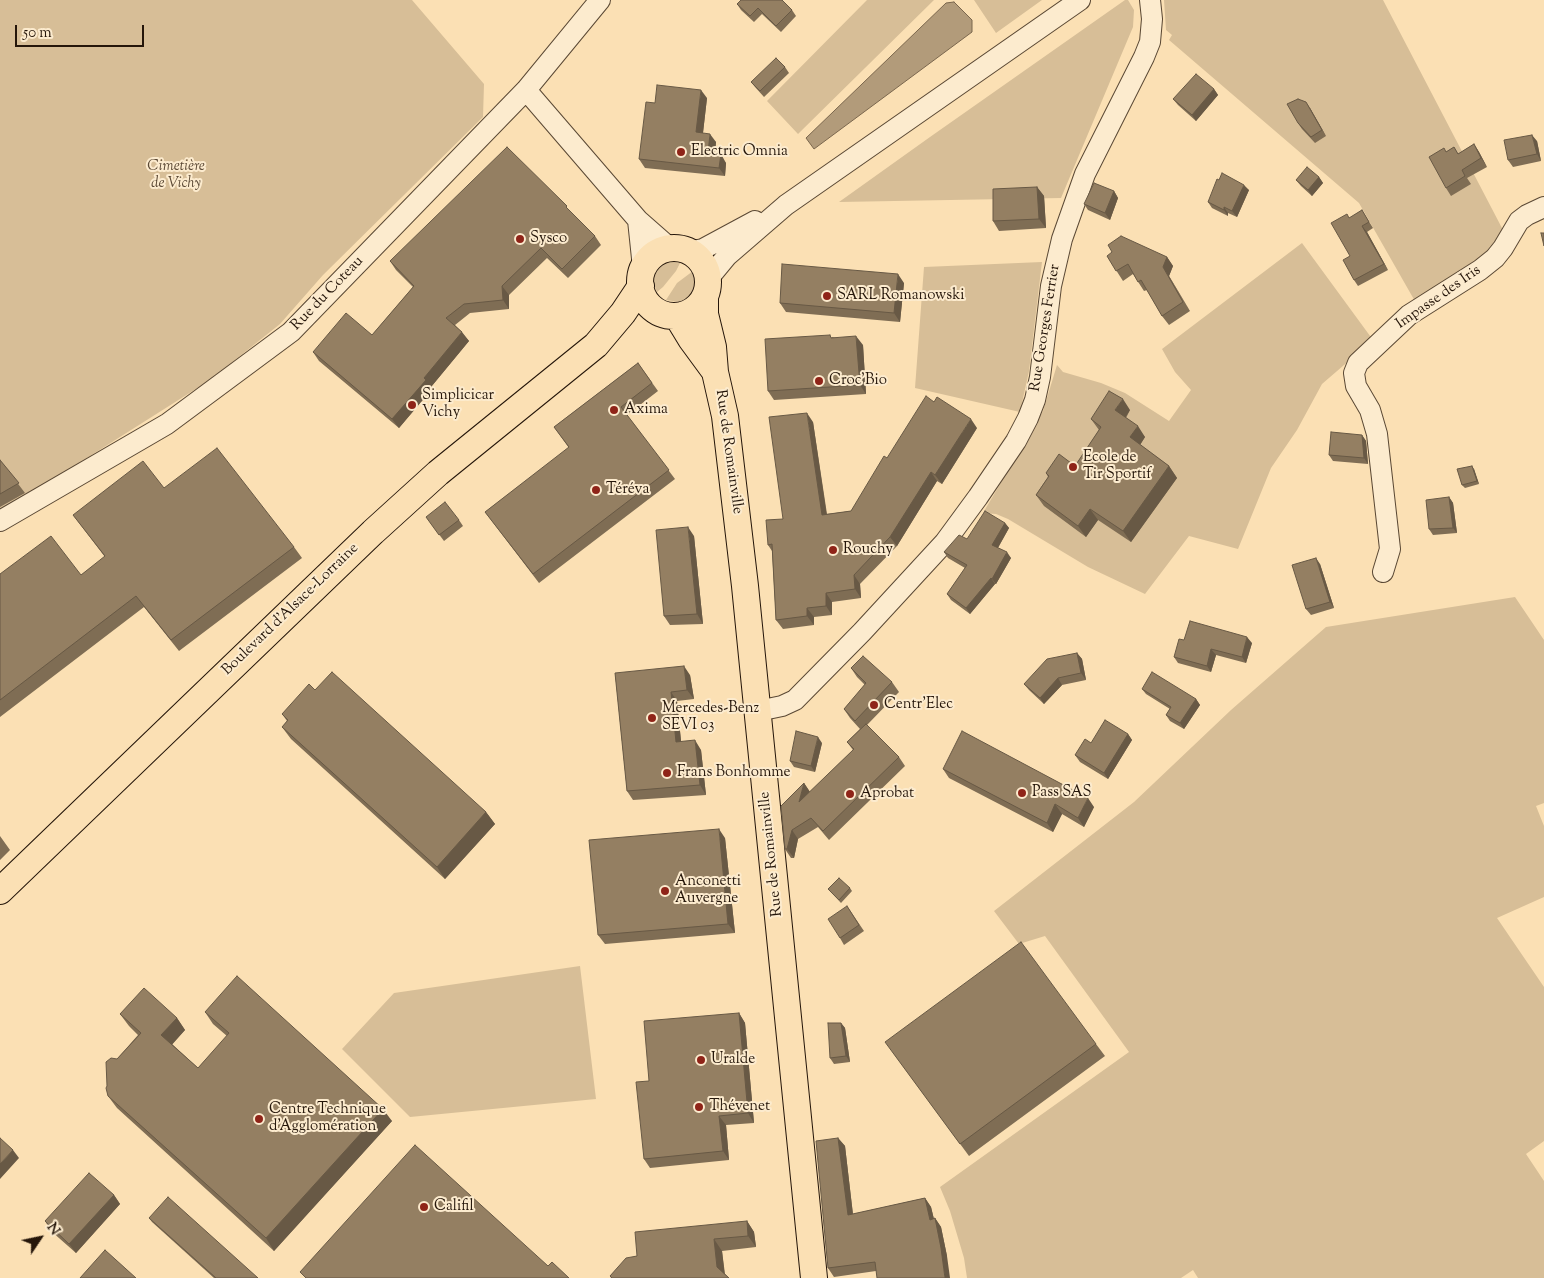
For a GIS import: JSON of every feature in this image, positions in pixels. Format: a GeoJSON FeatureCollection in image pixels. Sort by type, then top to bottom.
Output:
{"type":"FeatureCollection","features":[{"type":"Feature","properties":{"kind":"main road"},"geometry":{"type":"LineString","coordinates":[[680,250],[702,263],[706,288],[694,310],[669,315],[646,302],[642,277],[655,255],[680,250]]}},
{"type":"Feature","properties":{"kind":"main road","name":"Boulevard d'Alsace-Lorraine"},"geometry":{"type":"LineString","coordinates":[[0,891],[373,532],[438,473],[596,344],[623,313],[642,277]]}},
{"type":"Feature","properties":{"kind":"main road","name":"Rue de Romainville"},"geometry":{"type":"LineString","coordinates":[[706,288],[705,314],[713,346],[715,372],[726,416],[758,711],[814,1278]]}},
{"type":"Feature","properties":{"kind":"main road","name":"Rue de Romainville"},"geometry":{"type":"LineString","coordinates":[[669,315],[691,339],[715,372]]}},
{"type":"Feature","properties":{"kind":"main road","name":"Boulevard d'Alsace-Lorraine"},"geometry":{"type":"LineString","coordinates":[[596,344],[669,315]]}},
{"type":"Feature","properties":{"kind":"street","name":"Rue du Coteau"},"geometry":{"type":"LineString","coordinates":[[0,521],[167,424],[291,332],[526,90],[600,0]]}},
{"type":"Feature","properties":{"kind":"street"},"geometry":{"type":"LineString","coordinates":[[706,288],[727,256],[790,202],[1080,0]]}},
{"type":"Feature","properties":{"kind":"street","name":"Rue Georges Ferrier"},"geometry":{"type":"LineString","coordinates":[[758,711],[782,706],[795,700],[862,632],[945,542],[1016,441],[1035,400],[1040,377],[1051,286],[1062,239],[1085,174],[1144,57],[1152,19],[1150,0]]}},
{"type":"Feature","properties":{"kind":"street"},"geometry":{"type":"LineString","coordinates":[[526,90],[638,220],[680,250],[702,248],[717,242],[790,202]]}},
{"type":"Feature","properties":{"kind":"street","name":"Impasse des Iris"},"geometry":{"type":"LineString","coordinates":[[1384,572],[1390,549],[1376,434],[1370,410],[1356,386],[1354,373],[1358,363],[1409,315],[1480,270],[1495,258],[1519,221],[1527,214],[1544,207]]}},
{"type":"Feature","properties":{"kind":"street"},"geometry":{"type":"LineString","coordinates":[[638,220],[642,277]]}},
{"type":"Feature","properties":{"kind":"green space","name":"Cimetière de Vichy"},"geometry":{"type":"Polygon","coordinates":[[[0,0],[412,0],[484,84],[483,117],[323,275],[280,324],[210,380],[0,513],[0,0]]]}},
{"type":"Feature","properties":{"kind":"green space"},"geometry":{"type":"Polygon","coordinates":[[[867,0],[934,0],[798,134],[767,101],[867,0]]]}},
{"type":"Feature","properties":{"kind":"green space"},"geometry":{"type":"Polygon","coordinates":[[[974,0],[1042,0],[996,33],[974,0]]]}},
{"type":"Feature","properties":{"kind":"green space"},"geometry":{"type":"Polygon","coordinates":[[[1125,0],[1128,0],[1134,10],[1133,27],[1061,198],[839,202],[930,137],[1125,0]]]}},
{"type":"Feature","properties":{"kind":"green space"},"geometry":{"type":"Polygon","coordinates":[[[1164,0],[1383,0],[1503,230],[1495,250],[1416,303],[1359,203],[1169,40],[1172,35],[1166,30],[1164,0]]]}},
{"type":"Feature","properties":{"kind":"green space"},"geometry":{"type":"Polygon","coordinates":[[[1302,243],[1373,340],[1322,384],[1297,430],[1271,468],[1238,549],[1189,536],[1145,594],[1088,567],[1008,519],[996,514],[983,513],[1043,411],[1057,365],[1063,372],[1101,383],[1125,393],[1169,421],[1191,390],[1175,372],[1162,349],[1302,243]]]}},
{"type":"Feature","properties":{"kind":"green space"},"geometry":{"type":"Polygon","coordinates":[[[676,260],[681,261],[676,271],[657,292],[653,282],[654,274],[663,264],[676,260]]]}},
{"type":"Feature","properties":{"kind":"green space"},"geometry":{"type":"Polygon","coordinates":[[[1042,262],[1029,371],[1020,412],[915,388],[924,267],[1042,262]]]}},
{"type":"Feature","properties":{"kind":"green space"},"geometry":{"type":"Polygon","coordinates":[[[693,271],[695,282],[690,296],[679,302],[666,300],[677,283],[693,271]]]}},
{"type":"Feature","properties":{"kind":"green space"},"geometry":{"type":"Polygon","coordinates":[[[1515,597],[1544,640],[1544,803],[1536,806],[1544,826],[1544,897],[1497,918],[1544,987],[1544,1141],[1526,1154],[1544,1181],[1544,1278],[1198,1278],[1193,1270],[1181,1278],[967,1278],[964,1258],[950,1211],[940,1187],[1129,1052],[1045,936],[1019,944],[994,911],[1134,802],[1231,710],[1326,627],[1515,597]]]}},
{"type":"Feature","properties":{"kind":"green space"},"geometry":{"type":"Polygon","coordinates":[[[580,966],[596,1099],[410,1117],[342,1049],[394,993],[580,966]]]}},
{"type":"Feature","properties":{"kind":"shaded area"},"geometry":{"type":"Polygon","coordinates":[[[954,2],[972,20],[972,32],[814,149],[806,138],[946,3],[954,2]]]}},
{"type":"Feature","properties":{"kind":"building"},"geometry":{"type":"Polygon","coordinates":[[[741,0],[782,0],[792,10],[776,26],[758,8],[750,16],[737,4],[741,0]]]}},
{"type":"Feature","properties":{"kind":"building"},"geometry":{"type":"Polygon","coordinates":[[[776,58],[785,67],[760,91],[751,82],[776,58]]]}},
{"type":"Feature","properties":{"kind":"building"},"geometry":{"type":"Polygon","coordinates":[[[1196,74],[1214,89],[1192,115],[1173,99],[1196,74]]]}},
{"type":"Feature","properties":{"kind":"building","name":"Electric Omnia"},"geometry":{"type":"Polygon","coordinates":[[[657,85],[701,90],[696,132],[710,134],[708,153],[721,154],[719,168],[639,159],[646,102],[655,103],[657,85]]]}},
{"type":"Feature","properties":{"kind":"building"},"geometry":{"type":"Polygon","coordinates":[[[1298,99],[1306,102],[1322,130],[1311,137],[1298,123],[1287,104],[1298,99]]]}},
{"type":"Feature","properties":{"kind":"building"},"geometry":{"type":"Polygon","coordinates":[[[1532,135],[1537,154],[1508,160],[1504,140],[1532,135]]]}},
{"type":"Feature","properties":{"kind":"building"},"geometry":{"type":"Polygon","coordinates":[[[1474,144],[1481,158],[1462,170],[1465,176],[1446,188],[1429,157],[1444,148],[1446,152],[1454,147],[1458,154],[1474,144]]]}},
{"type":"Feature","properties":{"kind":"building"},"geometry":{"type":"Polygon","coordinates":[[[507,147],[595,236],[562,269],[541,248],[502,286],[503,300],[464,304],[446,318],[462,332],[424,378],[426,380],[392,419],[313,352],[346,313],[372,335],[414,286],[390,261],[507,147]]]}},
{"type":"Feature","properties":{"kind":"building"},"geometry":{"type":"Polygon","coordinates":[[[1307,167],[1319,177],[1308,190],[1296,180],[1307,167]]]}},
{"type":"Feature","properties":{"kind":"building"},"geometry":{"type":"Polygon","coordinates":[[[1222,173],[1244,185],[1232,211],[1224,207],[1224,210],[1208,202],[1217,179],[1219,180],[1222,173]]]}},
{"type":"Feature","properties":{"kind":"building"},"geometry":{"type":"Polygon","coordinates":[[[1094,183],[1114,191],[1105,213],[1084,204],[1094,183]]]}},
{"type":"Feature","properties":{"kind":"building"},"geometry":{"type":"Polygon","coordinates":[[[1037,187],[1039,219],[993,221],[993,189],[1037,187]]]}},
{"type":"Feature","properties":{"kind":"building"},"geometry":{"type":"Polygon","coordinates":[[[1362,210],[1369,222],[1362,226],[1384,264],[1354,280],[1343,260],[1350,256],[1331,223],[1347,214],[1349,218],[1362,210]]]}},
{"type":"Feature","properties":{"kind":"building"},"geometry":{"type":"Polygon","coordinates":[[[1541,233],[1544,233],[1544,246],[1541,233]]]}},
{"type":"Feature","properties":{"kind":"building"},"geometry":{"type":"Polygon","coordinates":[[[1121,236],[1167,257],[1163,267],[1183,302],[1162,316],[1141,280],[1138,282],[1128,264],[1116,271],[1107,256],[1112,252],[1108,245],[1121,236]]]}},
{"type":"Feature","properties":{"kind":"building"},"geometry":{"type":"Polygon","coordinates":[[[782,264],[898,274],[894,313],[780,303],[782,264]]]}},
{"type":"Feature","properties":{"kind":"building","name":"Croc'Bio"},"geometry":{"type":"Polygon","coordinates":[[[830,335],[831,338],[856,336],[860,385],[768,391],[765,339],[830,335]]]}},
{"type":"Feature","properties":{"kind":"building"},"geometry":{"type":"Polygon","coordinates":[[[638,363],[652,383],[621,407],[669,470],[533,574],[485,512],[569,447],[554,427],[638,363]]]}},
{"type":"Feature","properties":{"kind":"building"},"geometry":{"type":"Polygon","coordinates":[[[1109,391],[1123,399],[1115,410],[1138,426],[1130,437],[1169,466],[1123,531],[1090,509],[1078,526],[1036,495],[1049,476],[1046,473],[1059,454],[1075,466],[1101,427],[1091,419],[1109,391]]]}},
{"type":"Feature","properties":{"kind":"building"},"geometry":{"type":"Polygon","coordinates":[[[926,396],[934,402],[937,397],[971,419],[935,475],[931,472],[890,537],[854,575],[855,589],[826,593],[826,606],[807,608],[807,616],[776,620],[772,544],[768,545],[766,520],[783,519],[769,417],[807,413],[822,515],[851,511],[884,456],[887,458],[926,396]]]}},
{"type":"Feature","properties":{"kind":"building"},"geometry":{"type":"Polygon","coordinates":[[[1331,432],[1362,435],[1364,458],[1329,455],[1331,432]]]}},
{"type":"Feature","properties":{"kind":"building"},"geometry":{"type":"Polygon","coordinates":[[[217,448],[294,547],[171,640],[136,596],[0,700],[0,574],[51,536],[81,575],[105,556],[73,515],[143,461],[164,488],[217,448]]]}},
{"type":"Feature","properties":{"kind":"building"},"geometry":{"type":"Polygon","coordinates":[[[0,460],[19,483],[0,494],[0,460]]]}},
{"type":"Feature","properties":{"kind":"building"},"geometry":{"type":"Polygon","coordinates":[[[1472,466],[1477,481],[1462,485],[1457,469],[1472,466]]]}},
{"type":"Feature","properties":{"kind":"building"},"geometry":{"type":"Polygon","coordinates":[[[1449,497],[1453,528],[1429,529],[1426,500],[1449,497]]]}},
{"type":"Feature","properties":{"kind":"building"},"geometry":{"type":"Polygon","coordinates":[[[445,502],[459,520],[439,535],[426,517],[445,502]]]}},
{"type":"Feature","properties":{"kind":"building"},"geometry":{"type":"Polygon","coordinates":[[[985,511],[1005,523],[992,545],[1007,552],[992,579],[966,608],[947,594],[967,565],[944,552],[959,535],[967,539],[985,511]]]}},
{"type":"Feature","properties":{"kind":"building"},"geometry":{"type":"Polygon","coordinates":[[[688,527],[697,614],[664,616],[656,530],[688,527]]]}},
{"type":"Feature","properties":{"kind":"building"},"geometry":{"type":"Polygon","coordinates":[[[1316,558],[1330,602],[1306,609],[1292,565],[1316,558]]]}},
{"type":"Feature","properties":{"kind":"building"},"geometry":{"type":"Polygon","coordinates":[[[1190,621],[1247,637],[1242,657],[1211,649],[1207,666],[1174,657],[1179,639],[1184,640],[1190,621]]]}},
{"type":"Feature","properties":{"kind":"building"},"geometry":{"type":"Polygon","coordinates":[[[1077,653],[1081,673],[1058,678],[1040,698],[1024,684],[1047,659],[1077,653]]]}},
{"type":"Feature","properties":{"kind":"building"},"geometry":{"type":"Polygon","coordinates":[[[863,656],[892,682],[855,721],[844,709],[866,683],[851,668],[863,656]]]}},
{"type":"Feature","properties":{"kind":"building"},"geometry":{"type":"Polygon","coordinates":[[[684,666],[687,690],[671,692],[676,742],[695,740],[700,785],[627,791],[615,673],[684,666]]]}},
{"type":"Feature","properties":{"kind":"building"},"geometry":{"type":"Polygon","coordinates":[[[332,672],[486,812],[437,867],[282,727],[288,720],[282,714],[309,684],[315,690],[332,672]]]}},
{"type":"Feature","properties":{"kind":"building"},"geometry":{"type":"Polygon","coordinates":[[[1152,672],[1196,699],[1180,723],[1166,715],[1171,707],[1142,689],[1152,672]]]}},
{"type":"Feature","properties":{"kind":"building"},"geometry":{"type":"Polygon","coordinates":[[[1105,720],[1128,734],[1104,773],[1075,755],[1085,739],[1091,743],[1105,720]]]}},
{"type":"Feature","properties":{"kind":"building","name":"Aprobat"},"geometry":{"type":"Polygon","coordinates":[[[866,724],[899,757],[823,831],[811,818],[792,830],[787,849],[785,849],[781,806],[804,783],[799,802],[854,749],[847,742],[866,724]]]}},
{"type":"Feature","properties":{"kind":"building"},"geometry":{"type":"Polygon","coordinates":[[[796,731],[818,737],[811,766],[790,761],[796,731]]]}},
{"type":"Feature","properties":{"kind":"building","name":"Pass SAS"},"geometry":{"type":"Polygon","coordinates":[[[962,731],[1088,798],[1078,818],[1055,804],[1047,823],[943,769],[962,731]]]}},
{"type":"Feature","properties":{"kind":"building","name":"Anconetti Auvergne"},"geometry":{"type":"Polygon","coordinates":[[[719,829],[728,924],[598,935],[589,840],[719,829]]]}},
{"type":"Feature","properties":{"kind":"building"},"geometry":{"type":"Polygon","coordinates":[[[839,878],[850,888],[839,900],[828,889],[839,878]]]}},
{"type":"Feature","properties":{"kind":"building"},"geometry":{"type":"Polygon","coordinates":[[[847,906],[859,925],[840,938],[828,919],[847,906]]]}},
{"type":"Feature","properties":{"kind":"building"},"geometry":{"type":"Polygon","coordinates":[[[1021,942],[1096,1044],[960,1144],[885,1042],[1021,942]]]}},
{"type":"Feature","properties":{"kind":"building","name":"Centre Technique d'Agglomération"},"geometry":{"type":"Polygon","coordinates":[[[237,976],[383,1109],[266,1238],[108,1096],[106,1088],[106,1062],[111,1058],[117,1059],[141,1033],[120,1014],[144,988],[177,1018],[161,1035],[198,1068],[229,1033],[205,1012],[237,976]]]}},
{"type":"Feature","properties":{"kind":"building"},"geometry":{"type":"Polygon","coordinates":[[[739,1013],[748,1113],[719,1116],[723,1151],[644,1159],[636,1082],[649,1081],[644,1021],[739,1013]]]}},
{"type":"Feature","properties":{"kind":"building"},"geometry":{"type":"Polygon","coordinates":[[[828,1023],[841,1023],[846,1056],[830,1058],[828,1023]]]}},
{"type":"Feature","properties":{"kind":"building"},"geometry":{"type":"Polygon","coordinates":[[[0,1138],[13,1150],[0,1164],[0,1138]]]}},
{"type":"Feature","properties":{"kind":"building"},"geometry":{"type":"Polygon","coordinates":[[[838,1138],[848,1215],[925,1198],[930,1220],[935,1218],[945,1278],[877,1278],[875,1262],[828,1268],[816,1141],[838,1138]]]}},
{"type":"Feature","properties":{"kind":"building","name":"Califil"},"geometry":{"type":"Polygon","coordinates":[[[415,1145],[548,1266],[552,1262],[569,1278],[306,1278],[300,1272],[415,1145]]]}},
{"type":"Feature","properties":{"kind":"building"},"geometry":{"type":"Polygon","coordinates":[[[89,1173],[114,1195],[69,1244],[45,1221],[89,1173]]]}},
{"type":"Feature","properties":{"kind":"building"},"geometry":{"type":"Polygon","coordinates":[[[168,1197],[258,1278],[216,1278],[149,1218],[168,1197]]]}},
{"type":"Feature","properties":{"kind":"building"},"geometry":{"type":"Polygon","coordinates":[[[747,1221],[748,1236],[714,1239],[717,1267],[729,1278],[612,1278],[610,1276],[626,1258],[637,1256],[635,1232],[747,1221]]]}},
{"type":"Feature","properties":{"kind":"building"},"geometry":{"type":"Polygon","coordinates":[[[105,1250],[136,1278],[80,1278],[105,1250]]]}},
{"type":"Feature","properties":{"kind":"place","name":"Electric Omnia"},"geometry":{"type":"Point","coordinates":[681,152]}},
{"type":"Feature","properties":{"kind":"place","name":"Sysco"},"geometry":{"type":"Point","coordinates":[520,239]}},
{"type":"Feature","properties":{"kind":"place","name":"SARL Romanowski"},"geometry":{"type":"Point","coordinates":[827,296]}},
{"type":"Feature","properties":{"kind":"place","name":"Croc'Bio"},"geometry":{"type":"Point","coordinates":[819,381]}},
{"type":"Feature","properties":{"kind":"place","name":"Simplicicar Vichy"},"geometry":{"type":"Point","coordinates":[412,405]}},
{"type":"Feature","properties":{"kind":"place","name":"Axima"},"geometry":{"type":"Point","coordinates":[614,410]}},
{"type":"Feature","properties":{"kind":"place","name":"Ecole de Tir Sportif"},"geometry":{"type":"Point","coordinates":[1073,467]}},
{"type":"Feature","properties":{"kind":"place","name":"Téréva"},"geometry":{"type":"Point","coordinates":[596,490]}},
{"type":"Feature","properties":{"kind":"place","name":"Rouchy"},"geometry":{"type":"Point","coordinates":[833,550]}},
{"type":"Feature","properties":{"kind":"place","name":"Centr'Elec"},"geometry":{"type":"Point","coordinates":[874,705]}},
{"type":"Feature","properties":{"kind":"place","name":"Mercedes-Benz SEVI 03"},"geometry":{"type":"Point","coordinates":[652,718]}},
{"type":"Feature","properties":{"kind":"place","name":"Frans Bonhomme"},"geometry":{"type":"Point","coordinates":[667,773]}},
{"type":"Feature","properties":{"kind":"place","name":"Pass SAS"},"geometry":{"type":"Point","coordinates":[1022,793]}},
{"type":"Feature","properties":{"kind":"place","name":"Aprobat"},"geometry":{"type":"Point","coordinates":[850,794]}},
{"type":"Feature","properties":{"kind":"place","name":"Anconetti Auvergne"},"geometry":{"type":"Point","coordinates":[665,891]}},
{"type":"Feature","properties":{"kind":"place","name":"Uralde"},"geometry":{"type":"Point","coordinates":[701,1060]}},
{"type":"Feature","properties":{"kind":"place","name":"Thévenet"},"geometry":{"type":"Point","coordinates":[699,1107]}},
{"type":"Feature","properties":{"kind":"place","name":"Centre Technique d'Agglomération"},"geometry":{"type":"Point","coordinates":[259,1119]}},
{"type":"Feature","properties":{"kind":"place","name":"Califil"},"geometry":{"type":"Point","coordinates":[424,1207]}}]}
